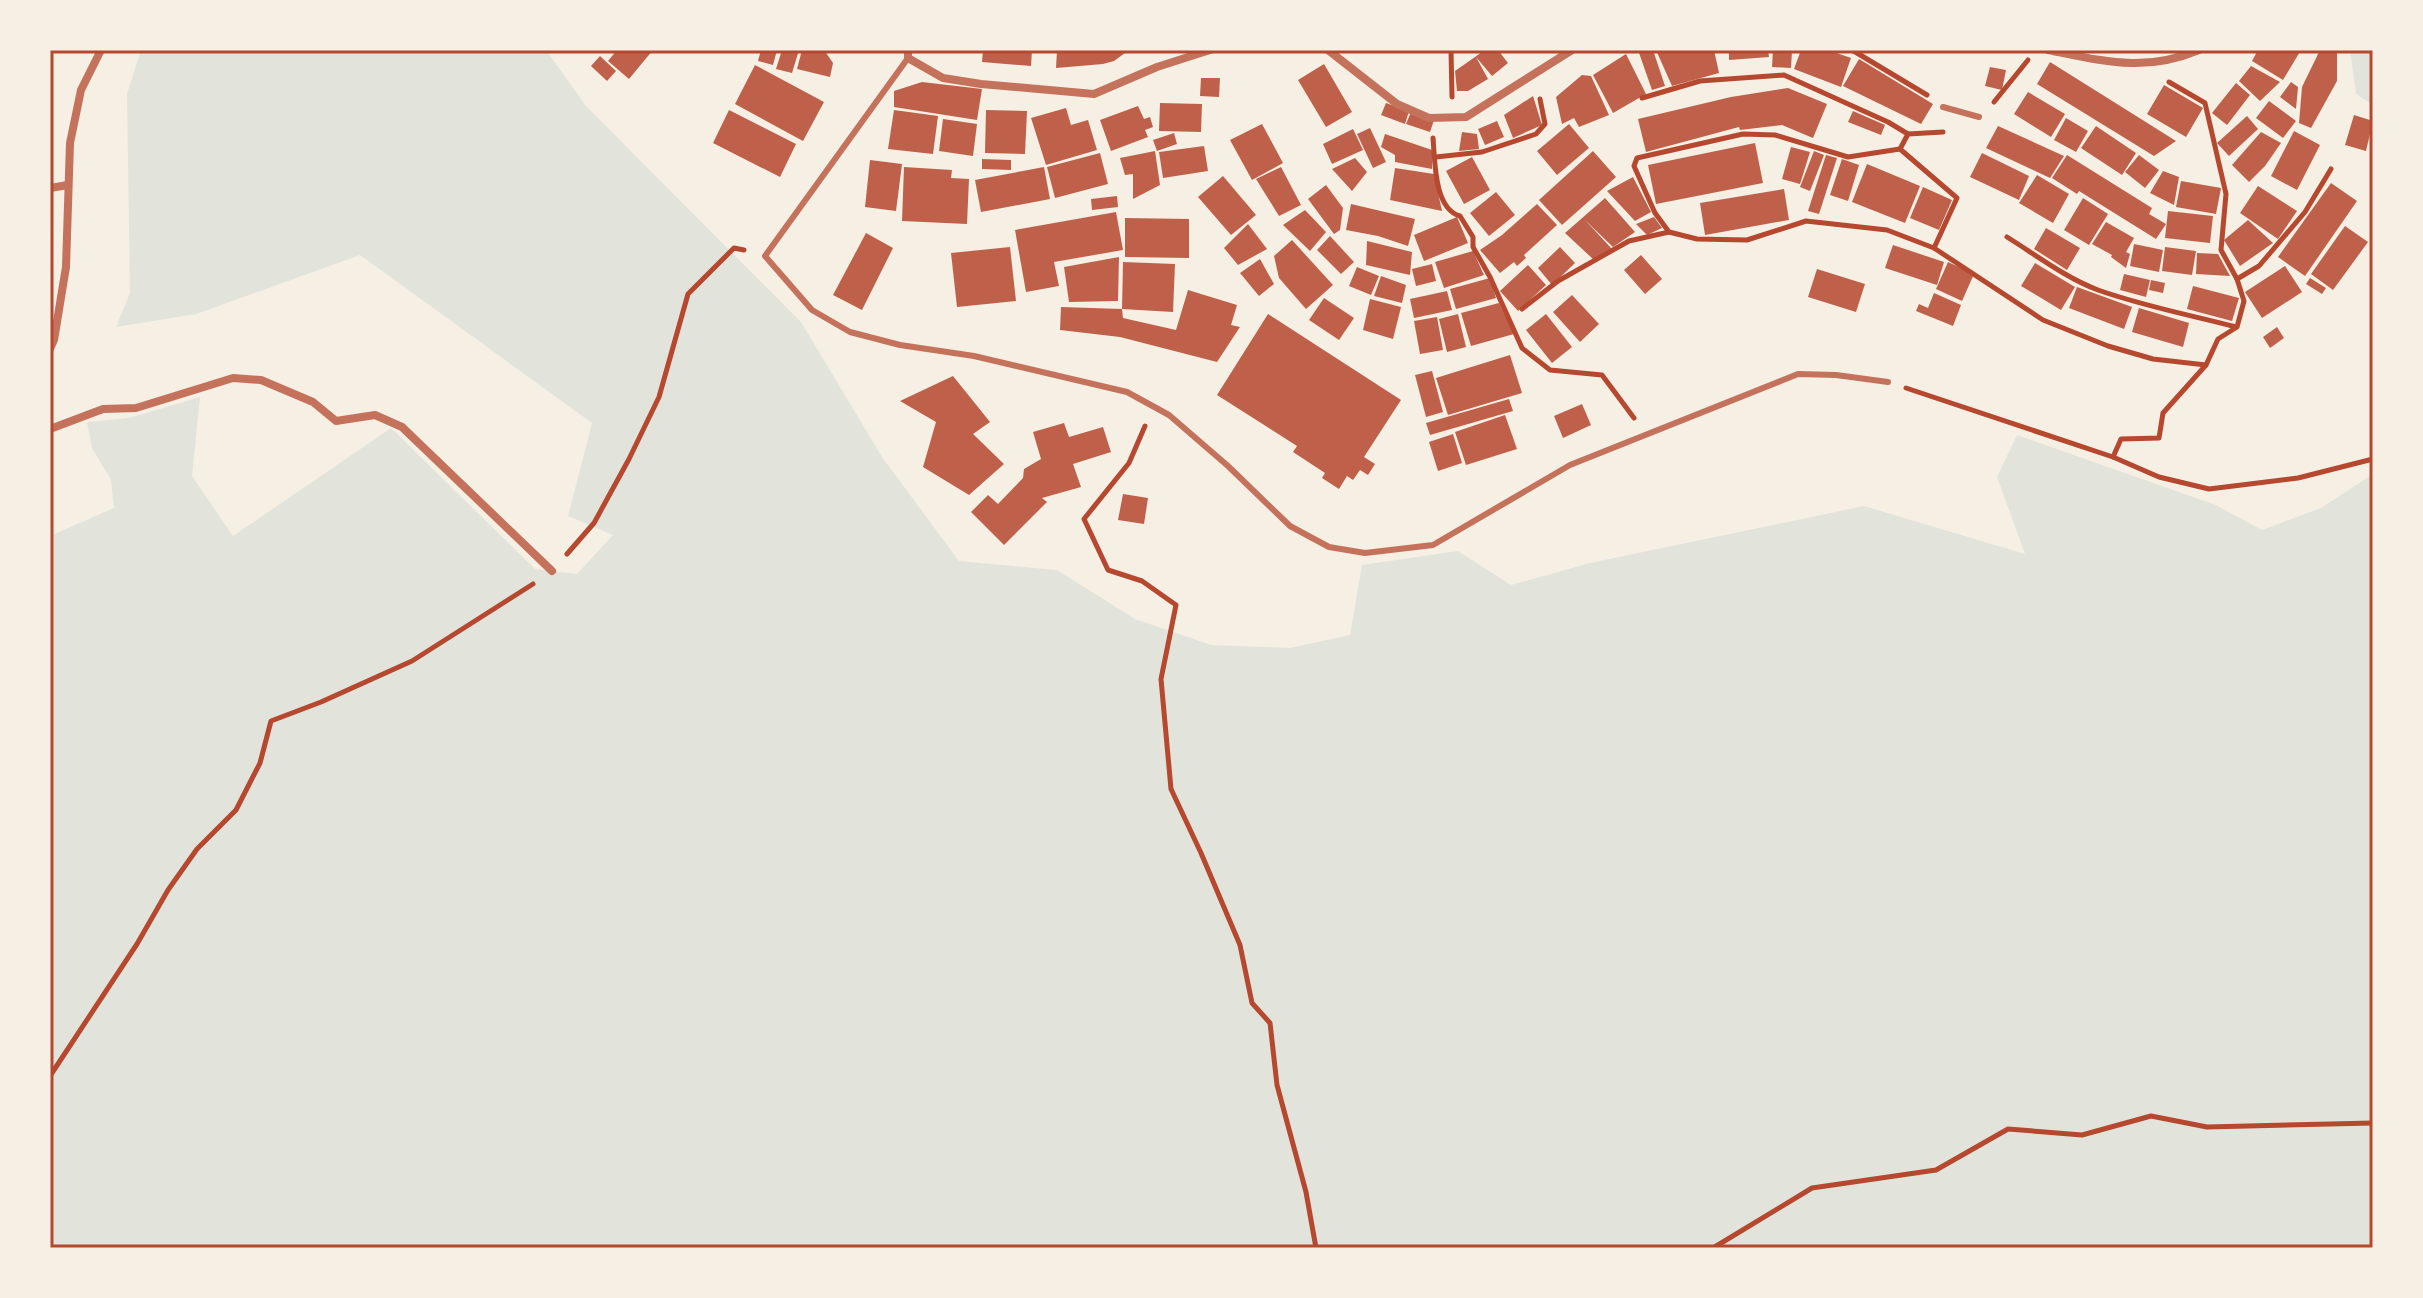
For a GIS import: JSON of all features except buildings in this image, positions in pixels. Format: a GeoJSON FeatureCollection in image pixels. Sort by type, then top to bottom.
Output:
{"type":"FeatureCollection","features":[{"type":"Feature","properties":{"kind":"street"},"geometry":{"type":"LineString","coordinates":[[50,349],[66,267],[70,143],[81,90],[101,50]]}},
{"type":"Feature","properties":{"kind":"street"},"geometry":{"type":"LineString","coordinates":[[908,54],[943,78],[1094,94],[1157,67],[1210,50]]}},
{"type":"Feature","properties":{"kind":"street"},"geometry":{"type":"LineString","coordinates":[[1328,50],[1397,104],[1429,118],[1466,117],[1572,50]]}},
{"type":"Feature","properties":{"kind":"street"},"geometry":{"type":"LineString","coordinates":[[2048,50],[2145,65],[2181,58],[2199,50]]}},
{"type":"Feature","properties":{"kind":"street"},"geometry":{"type":"LineString","coordinates":[[50,188],[68,185]]}},
{"type":"Feature","properties":{"kind":"street"},"geometry":{"type":"LineString","coordinates":[[50,429],[103,409],[136,408],[233,378],[261,380],[313,402],[336,421],[375,415],[402,427],[552,571]]}},
{"type":"Feature","properties":{"kind":"lane"},"geometry":{"type":"LineString","coordinates":[[908,54],[765,256],[812,310],[850,332],[900,345],[974,356],[1127,392],[1169,415],[1290,526],[1329,547],[1365,553],[1433,545],[1570,465],[1798,374],[1888,382]]}},
{"type":"Feature","properties":{"kind":"lane"},"geometry":{"type":"LineString","coordinates":[[1943,107],[1979,117]]}},
{"type":"Feature","properties":{"kind":"path"},"geometry":{"type":"LineString","coordinates":[[1451,50],[1452,117]]}},
{"type":"Feature","properties":{"kind":"path"},"geometry":{"type":"LineString","coordinates":[[1852,50],[1943,107]]}},
{"type":"Feature","properties":{"kind":"path"},"geometry":{"type":"LineString","coordinates":[[1642,98],[1700,81],[1784,75],[1908,134],[1962,131],[1987,111],[2034,50]]}},
{"type":"Feature","properties":{"kind":"path"},"geometry":{"type":"LineString","coordinates":[[2113,457],[2121,439],[2159,438],[2163,413],[2206,365],[2218,339],[2237,327],[2244,301],[2237,279],[2221,250],[2226,194],[2205,103],[2162,78],[2155,63]]}},
{"type":"Feature","properties":{"kind":"path"},"geometry":{"type":"LineString","coordinates":[[1436,157],[1482,152],[1536,134],[1545,124],[1539,101],[1546,90]]}},
{"type":"Feature","properties":{"kind":"path"},"geometry":{"type":"LineString","coordinates":[[1437,117],[1433,141],[1435,172],[1445,207],[1460,216],[1473,237],[1473,247],[1522,348],[1550,370],[1602,375],[1646,435]]}},
{"type":"Feature","properties":{"kind":"path"},"geometry":{"type":"LineString","coordinates":[[1669,232],[1655,213],[1634,166],[1637,158],[1743,134],[1775,135],[1848,157],[1900,149],[1957,198],[1934,248]]}},
{"type":"Feature","properties":{"kind":"path"},"geometry":{"type":"LineString","coordinates":[[1900,149],[1908,134]]}},
{"type":"Feature","properties":{"kind":"path"},"geometry":{"type":"LineString","coordinates":[[2237,279],[2259,266],[2296,223],[2331,169]]}},
{"type":"Feature","properties":{"kind":"path"},"geometry":{"type":"LineString","coordinates":[[1522,309],[1558,281],[1629,241],[1669,232],[1697,239],[1747,240],[1806,221],[1887,230],[1934,248],[2043,320],[2108,346],[2153,359],[2206,365]]}},
{"type":"Feature","properties":{"kind":"path"},"geometry":{"type":"LineString","coordinates":[[2007,237],[2096,289],[2237,327]]}},
{"type":"Feature","properties":{"kind":"path"},"geometry":{"type":"LineString","coordinates":[[50,1076],[137,944],[168,890],[197,849],[236,810],[260,763],[271,721],[412,661],[552,571],[594,523],[629,459],[659,397],[688,294],[734,248],[765,256]]}},
{"type":"Feature","properties":{"kind":"path"},"geometry":{"type":"LineString","coordinates":[[1888,382],[2113,457],[2159,477],[2209,489],[2298,478],[2373,459]]}},
{"type":"Feature","properties":{"kind":"path"},"geometry":{"type":"LineString","coordinates":[[1154,407],[1129,463],[1084,519],[1108,570],[1142,581],[1176,605],[1161,679],[1171,789],[1240,945],[1252,1003],[1270,1023],[1277,1085],[1306,1192],[1316,1248]]}},
{"type":"Feature","properties":{"kind":"path"},"geometry":{"type":"LineString","coordinates":[[1713,1248],[1812,1188],[1936,1170],[2008,1129],[2082,1135],[2151,1116],[2207,1127],[2373,1123]]}},
{"type":"Feature","properties":{"kind":"shaded area"},"geometry":{"type":"Polygon","coordinates":[[[141,50],[546,50],[586,106],[801,322],[882,457],[959,561],[1057,570],[1135,619],[1211,645],[1290,648],[1350,635],[1362,565],[1458,551],[1511,585],[1590,563],[1864,506],[2025,554],[1997,477],[2017,435],[2216,505],[2262,530],[2321,508],[2373,474],[2373,1248],[50,1248],[50,536],[114,508],[111,480],[92,448],[87,422],[129,418],[200,397],[192,476],[233,536],[391,428],[535,569],[577,574],[613,535],[568,516],[592,423],[360,255],[196,314],[116,327],[130,293],[127,94],[141,50]]]}},
{"type":"Feature","properties":{"kind":"shaded area"},"geometry":{"type":"Polygon","coordinates":[[[2350,50],[2373,50],[2373,105],[2356,94],[2350,50]]]}}]}
